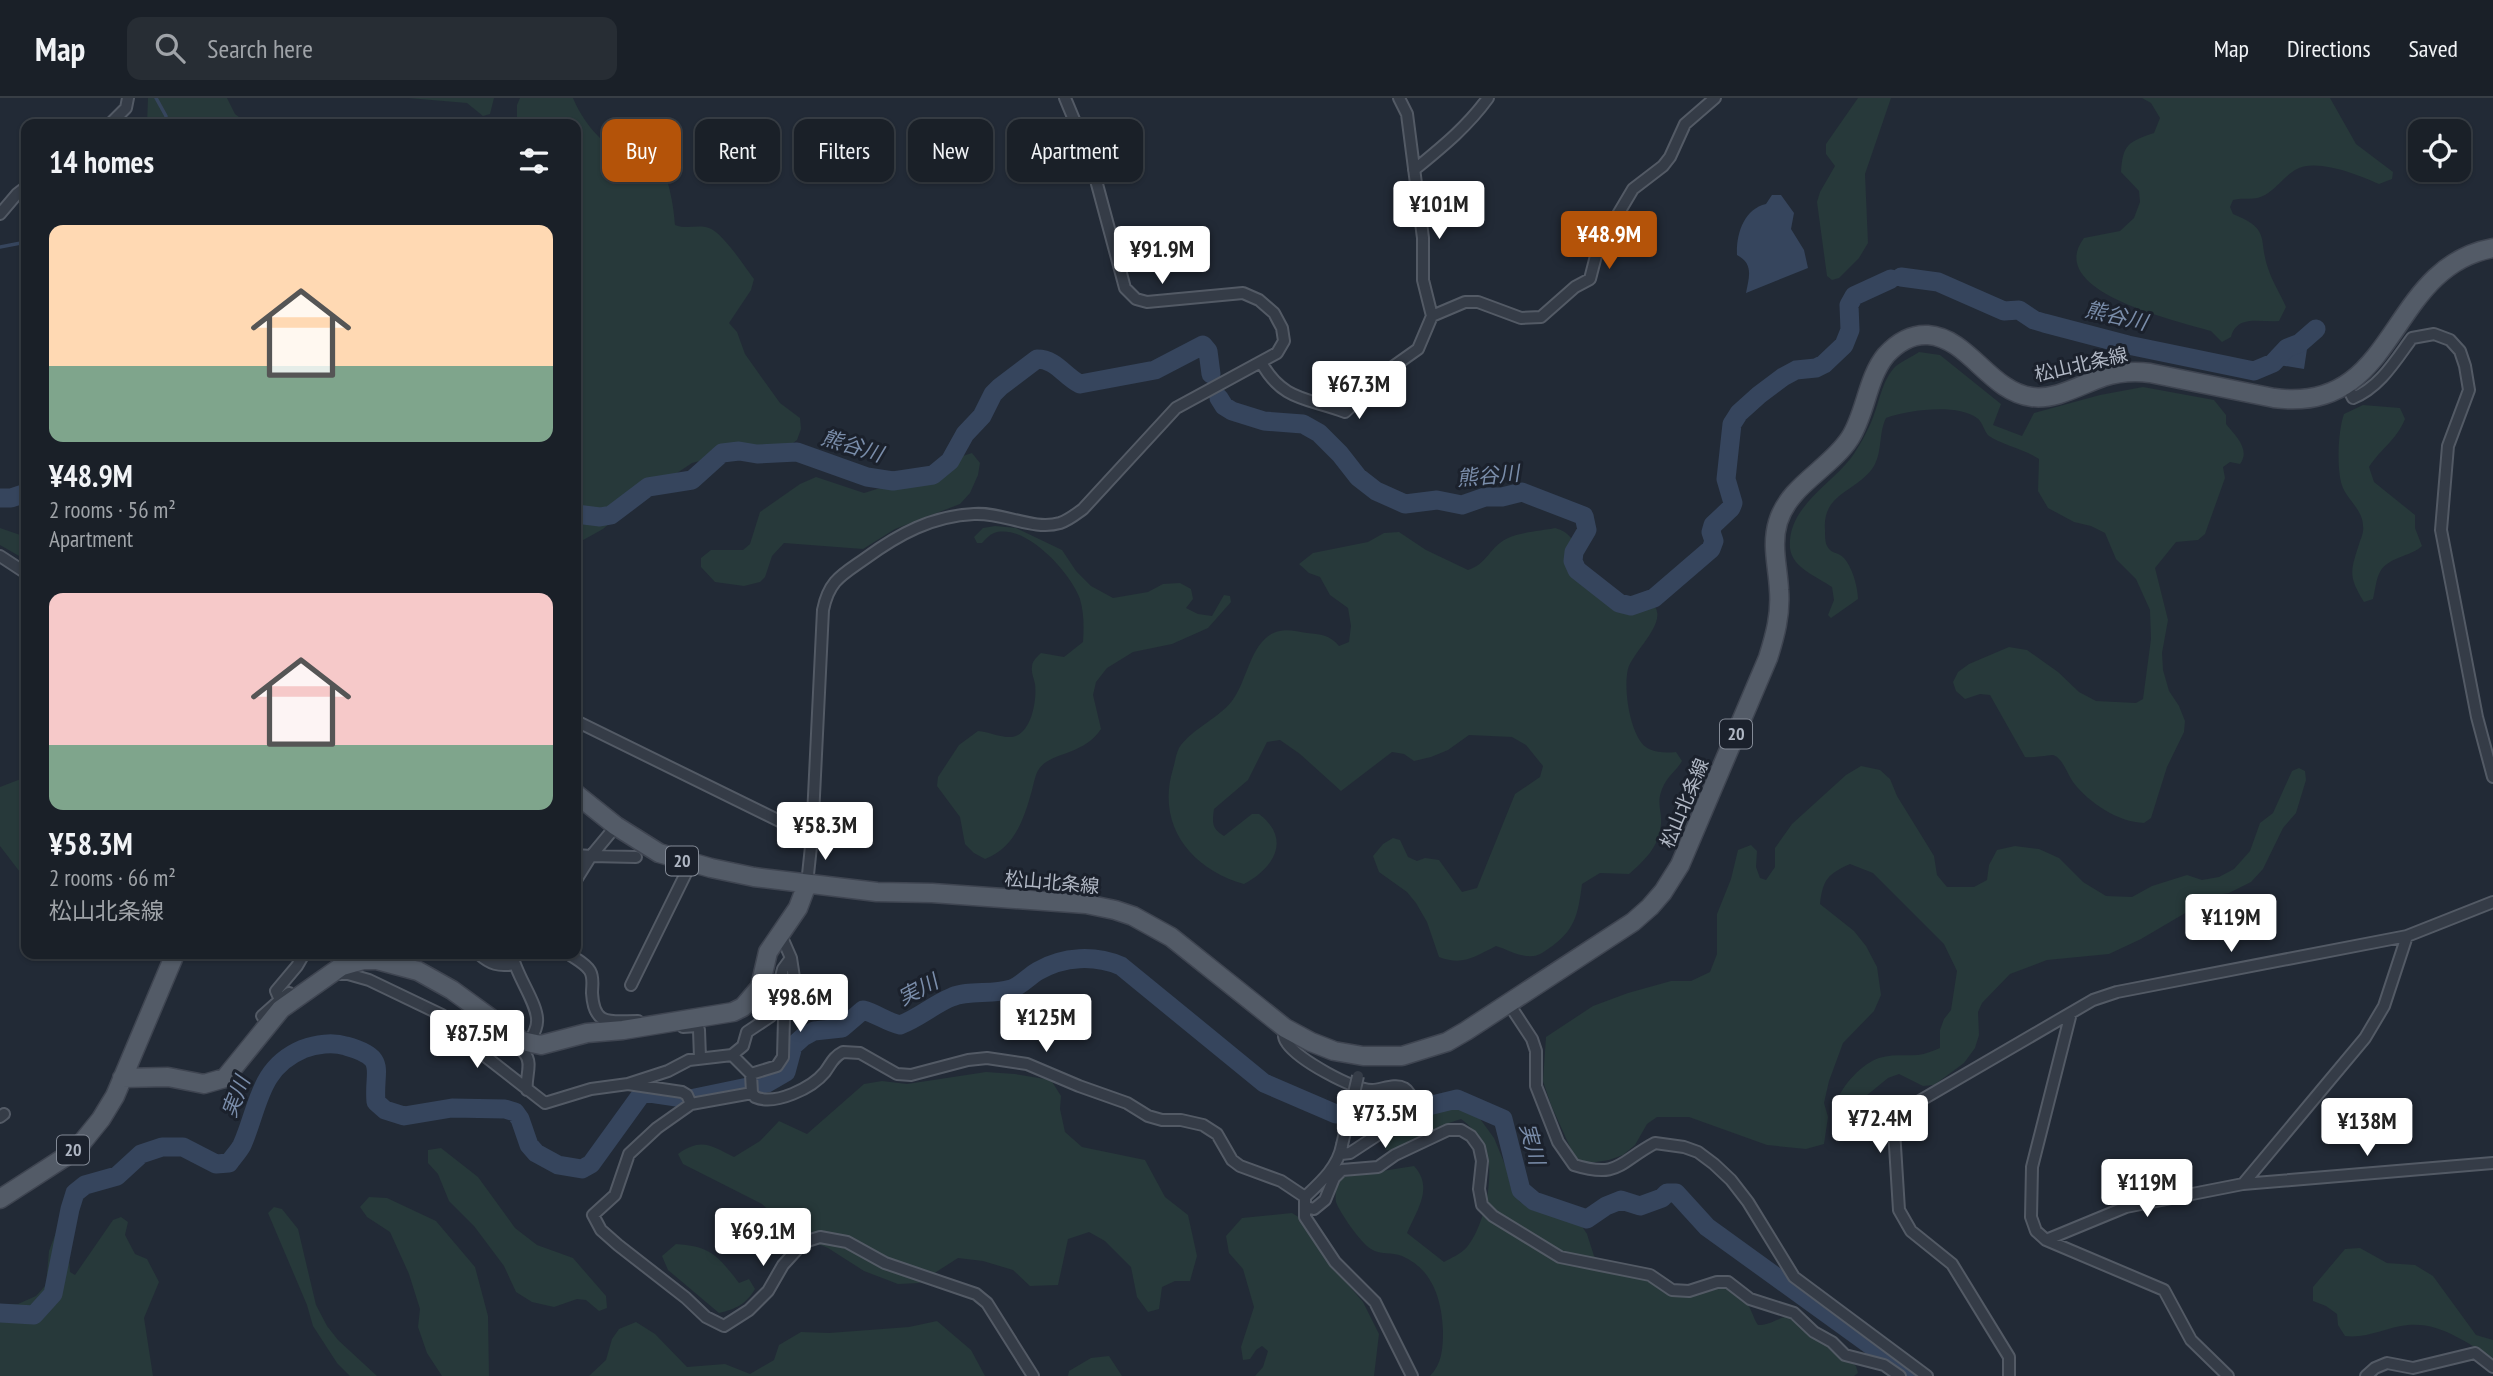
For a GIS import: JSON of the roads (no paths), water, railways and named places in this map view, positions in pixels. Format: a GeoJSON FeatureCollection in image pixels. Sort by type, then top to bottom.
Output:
{"type":"FeatureCollection","features":[{"type":"Feature","properties":{"kind":"main road","name":"松山北条線"},"geometry":{"type":"LineString","coordinates":[[581,798],[617,826],[659,853],[754,877],[877,892],[932,893],[1086,904],[1115,909],[1171,937],[1285,1028],[1311,1042],[1334,1051],[1363,1056],[1402,1055],[1447,1042],[1509,1004],[1633,922],[1663,892],[1680,865],[1768,658],[1776,632],[1779,590],[1774,547],[1779,518],[1796,492],[1846,444],[1858,423],[1879,365],[1897,345],[1919,335],[1944,339],[2005,386],[2030,397],[2059,393],[2103,377],[2132,371],[2289,400],[2319,398],[2347,386],[2376,356],[2435,277],[2465,257],[2493,248]]}},
{"type":"Feature","properties":{"kind":"main road"},"geometry":{"type":"LineString","coordinates":[[383,959],[418,971],[441,984],[510,1033],[529,1043],[541,1045],[587,1032],[623,1030],[683,1021],[733,1012],[743,1007],[760,987],[768,952],[798,908],[807,884]]}},
{"type":"Feature","properties":{"kind":"main road","name":"20"},"geometry":{"type":"LineString","coordinates":[[0,1199],[65,1157],[101,1119],[122,1078],[173,959]]}},
{"type":"Feature","properties":{"kind":"main road"},"geometry":{"type":"LineString","coordinates":[[122,1078],[168,1077],[204,1084],[225,1078],[268,1021],[329,975],[351,962],[367,959]]}},
{"type":"Feature","properties":{"kind":"street"},"geometry":{"type":"LineString","coordinates":[[115,119],[126,108],[128,98]]}},
{"type":"Feature","properties":{"kind":"street"},"geometry":{"type":"LineString","coordinates":[[807,884],[812,837],[823,610],[833,581],[912,528],[934,520],[995,514],[1047,525],[1069,519],[1083,509],[1176,408],[1277,353],[1284,341],[1282,327],[1274,313],[1259,300],[1243,293],[1147,302],[1136,299],[1125,288],[1090,158],[1065,98]]}},
{"type":"Feature","properties":{"kind":"street"},"geometry":{"type":"LineString","coordinates":[[1261,362],[1269,377],[1291,395],[1345,412],[1394,366],[1418,349],[1432,316],[1423,280],[1423,238],[1406,114],[1399,98]]}},
{"type":"Feature","properties":{"kind":"street"},"geometry":{"type":"LineString","coordinates":[[1414,170],[1456,136],[1488,98]]}},
{"type":"Feature","properties":{"kind":"street"},"geometry":{"type":"LineString","coordinates":[[1432,316],[1465,302],[1478,302],[1521,318],[1541,317],[1575,287],[1590,279],[1598,248],[1633,189],[1663,166],[1670,158],[1685,124],[1715,98]]}},
{"type":"Feature","properties":{"kind":"street"},"geometry":{"type":"LineString","coordinates":[[0,214],[21,191]]}},
{"type":"Feature","properties":{"kind":"street"},"geometry":{"type":"LineString","coordinates":[[2347,386],[2353,398],[2368,393],[2412,338],[2434,334],[2450,340],[2459,351],[2465,366],[2469,390],[2448,446],[2441,530],[2477,717],[2493,777]]}},
{"type":"Feature","properties":{"kind":"street"},"geometry":{"type":"LineString","coordinates":[[0,556],[21,570]]}},
{"type":"Feature","properties":{"kind":"street"},"geometry":{"type":"LineString","coordinates":[[581,723],[812,837]]}},
{"type":"Feature","properties":{"kind":"street"},"geometry":{"type":"LineString","coordinates":[[581,872],[617,826]]}},
{"type":"Feature","properties":{"kind":"street"},"geometry":{"type":"LineString","coordinates":[[581,855],[636,857]]}},
{"type":"Feature","properties":{"kind":"street"},"geometry":{"type":"LineString","coordinates":[[631,985],[691,863]]}},
{"type":"Feature","properties":{"kind":"street"},"geometry":{"type":"LineString","coordinates":[[2008,1376],[2009,1357],[1952,1264],[1912,1231],[1899,1210],[1894,1130],[1900,1115],[2093,1000],[2117,992],[2407,936],[2493,902]]}},
{"type":"Feature","properties":{"kind":"street"},"geometry":{"type":"LineString","coordinates":[[780,933],[791,958],[795,984],[784,1018],[783,1057],[777,1066],[751,1083],[690,1100],[629,1154],[615,1195],[593,1214],[601,1230],[686,1297],[706,1317],[724,1326],[749,1310],[768,1291],[783,1265],[804,1242],[820,1237],[847,1242],[885,1263],[976,1294],[987,1303],[1032,1376]]}},
{"type":"Feature","properties":{"kind":"street"},"geometry":{"type":"LineString","coordinates":[[2243,1184],[2365,1038],[2384,1006],[2407,936]]}},
{"type":"Feature","properties":{"kind":"street"},"geometry":{"type":"LineString","coordinates":[[329,975],[348,974],[369,980],[442,1015],[472,1046],[545,1103],[591,1089],[628,1084],[668,1071],[682,1062],[732,1055],[743,1046],[747,1032],[771,1016],[782,969],[791,958]]}},
{"type":"Feature","properties":{"kind":"street"},"geometry":{"type":"LineString","coordinates":[[280,1000],[276,991],[301,959]]}},
{"type":"Feature","properties":{"kind":"street"},"geometry":{"type":"LineString","coordinates":[[485,959],[498,966],[513,959],[536,1013],[537,1023],[529,1043]]}},
{"type":"Feature","properties":{"kind":"street"},"geometry":{"type":"LineString","coordinates":[[576,959],[587,967],[592,975],[594,1012],[598,1017],[606,1021],[655,1020],[663,1024]]}},
{"type":"Feature","properties":{"kind":"street"},"geometry":{"type":"LineString","coordinates":[[262,1016],[294,991],[298,989],[302,993]]}},
{"type":"Feature","properties":{"kind":"street"},"geometry":{"type":"LineString","coordinates":[[1509,1004],[1532,1039],[1536,1051],[1536,1086],[1564,1155],[1574,1166],[1601,1171],[1616,1169],[1655,1143],[1698,1152],[1737,1187],[1794,1277],[1923,1375]]}},
{"type":"Feature","properties":{"kind":"street"},"geometry":{"type":"LineString","coordinates":[[2071,1013],[2032,1167],[2031,1217],[2036,1231],[2046,1240],[2164,1290],[2191,1340],[2228,1376]]}},
{"type":"Feature","properties":{"kind":"street"},"geometry":{"type":"LineString","coordinates":[[683,1021],[683,1027],[697,1026],[699,1030],[700,1058]]}},
{"type":"Feature","properties":{"kind":"street"},"geometry":{"type":"LineString","coordinates":[[1285,1028],[1285,1041],[1319,1068],[1370,1090],[1404,1088],[1411,1098],[1408,1111],[1395,1125],[1350,1153],[1342,1149]]}},
{"type":"Feature","properties":{"kind":"street"},"geometry":{"type":"LineString","coordinates":[[510,1033],[512,1042],[527,1055],[527,1090]]}},
{"type":"Feature","properties":{"kind":"street"},"geometry":{"type":"LineString","coordinates":[[732,1055],[759,1099],[775,1100],[793,1094],[824,1073],[831,1061],[843,1052],[860,1053],[897,1074],[911,1075],[968,1060],[987,1058],[1027,1064],[1127,1103],[1148,1116],[1161,1120],[1181,1119],[1203,1125],[1217,1134],[1232,1160],[1240,1166],[1281,1181],[1314,1209],[1325,1200],[1334,1178],[1342,1170],[1378,1167],[1395,1155],[1448,1130],[1461,1130],[1471,1136],[1479,1147],[1482,1161],[1479,1189],[1482,1205],[1493,1216],[1560,1257],[1650,1275],[1672,1290],[1689,1291],[1717,1282],[1728,1282],[1750,1299],[1794,1313],[1845,1355],[1900,1376]]}},
{"type":"Feature","properties":{"kind":"street"},"geometry":{"type":"LineString","coordinates":[[1363,1056],[1342,1149],[1327,1176],[1306,1202],[1305,1217],[1335,1262],[1375,1302],[1412,1376]]}},
{"type":"Feature","properties":{"kind":"street"},"geometry":{"type":"LineString","coordinates":[[628,1084],[654,1086],[690,1100]]}},
{"type":"Feature","properties":{"kind":"street"},"geometry":{"type":"LineString","coordinates":[[2046,1240],[2126,1207],[2243,1184],[2493,1163]]}},
{"type":"Feature","properties":{"kind":"street"},"geometry":{"type":"LineString","coordinates":[[2366,1376],[2387,1363],[2413,1368],[2475,1353],[2493,1367]]}},
{"type":"Feature","properties":{"kind":"water"},"geometry":{"type":"Polygon","coordinates":[[[1772,195],[1781,195],[1794,213],[1791,229],[1804,250],[1808,268],[1746,293],[1748,267],[1737,255],[1740,231],[1752,211],[1766,204],[1772,195]]]}},
{"type":"Feature","properties":{"kind":"water"},"geometry":{"type":"Polygon","coordinates":[[[2298,347],[2307,349],[2304,369],[2279,365],[2285,356],[2298,347]]]}},
{"type":"Feature","properties":{"kind":"waterway"},"geometry":{"type":"LineString","coordinates":[[156,98],[166,119]]}},
{"type":"Feature","properties":{"kind":"waterway"},"geometry":{"type":"LineString","coordinates":[[0,247],[21,243]]}},
{"type":"Feature","properties":{"kind":"waterway","name":"熊谷川"},"geometry":{"type":"LineString","coordinates":[[1901,277],[1938,282],[2004,311],[2019,310],[2044,323],[2128,345],[2254,371],[2273,363],[2287,348],[2300,343],[2316,329]]}},
{"type":"Feature","properties":{"kind":"waterway","name":"熊谷川"},"geometry":{"type":"LineString","coordinates":[[1219,398],[1224,406],[1232,411],[1264,421],[1303,424],[1319,433],[1358,477],[1376,491],[1405,504],[1437,500],[1462,505],[1485,497],[1502,497],[1522,492],[1584,516],[1587,530],[1574,552],[1573,561],[1577,570],[1619,603],[1631,606],[1654,598],[1711,549],[1714,541],[1711,532],[1713,525],[1733,503],[1726,479],[1732,424],[1739,413],[1783,377],[1796,370],[1816,368],[1824,364],[1844,345],[1850,330],[1849,305],[1854,296],[1891,279]]}},
{"type":"Feature","properties":{"kind":"waterway","name":"熊谷川"},"geometry":{"type":"LineString","coordinates":[[581,515],[600,517],[611,515],[648,487],[692,480],[722,453],[739,451],[757,454],[797,452],[867,477],[893,481],[933,475],[950,461],[965,434],[982,416],[993,394],[1037,359],[1055,365],[1080,384],[1155,370],[1203,345],[1208,351],[1211,374]]}},
{"type":"Feature","properties":{"kind":"waterway","name":"熊谷川"},"geometry":{"type":"LineString","coordinates":[[0,498],[21,495]]}},
{"type":"Feature","properties":{"kind":"waterway","name":"実川"},"geometry":{"type":"LineString","coordinates":[[0,1313],[34,1315],[53,1294],[75,1193],[85,1185],[117,1176],[141,1154],[162,1147],[183,1147],[216,1164],[229,1163],[242,1145],[268,1078],[288,1057],[308,1047],[341,1045],[368,1055],[376,1066],[376,1102],[385,1110],[404,1116],[452,1108],[505,1109],[515,1112],[520,1119],[529,1145],[536,1153],[558,1165],[582,1169],[591,1164],[643,1092],[690,1099],[767,1083],[786,1072],[793,1046],[803,1037],[814,1031],[842,1028],[863,1010],[900,1025],[952,997],[1011,989],[1038,971],[1058,962],[1090,959],[1121,966],[1264,1083],[1336,1114],[1390,1105],[1424,1107],[1457,1099],[1503,1119],[1521,1190],[1534,1201],[1587,1219],[1621,1200],[1640,1206],[1662,1198],[1667,1193],[1676,1193],[1707,1227],[1909,1373]]}}]}
